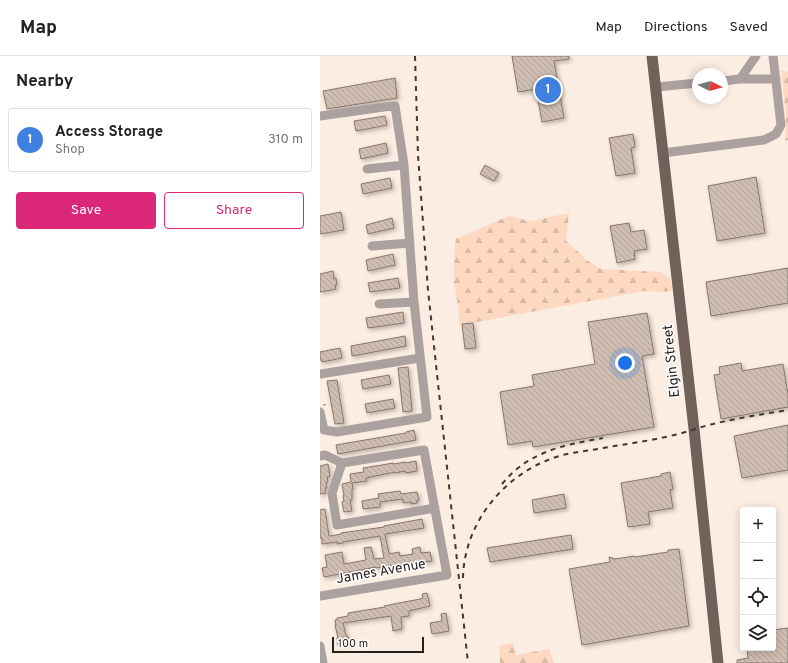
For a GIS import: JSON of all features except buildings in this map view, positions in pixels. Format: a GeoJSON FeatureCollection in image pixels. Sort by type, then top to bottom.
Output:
{"type":"FeatureCollection","features":[{"type":"Feature","properties":{"kind":"main road","name":"Elgin Street"},"geometry":{"type":"LineString","coordinates":[[652,56],[694,429],[718,663]]}},
{"type":"Feature","properties":{"kind":"street"},"geometry":{"type":"LineString","coordinates":[[740,79],[756,56]]}},
{"type":"Feature","properties":{"kind":"street"},"geometry":{"type":"LineString","coordinates":[[663,153],[764,140],[776,134],[781,125],[773,56]]}},
{"type":"Feature","properties":{"kind":"street"},"geometry":{"type":"LineString","coordinates":[[728,80],[776,79]]}},
{"type":"Feature","properties":{"kind":"street"},"geometry":{"type":"LineString","coordinates":[[656,87],[692,84]]}},
{"type":"Feature","properties":{"kind":"street"},"geometry":{"type":"LineString","coordinates":[[320,116],[384,106],[395,106],[404,165],[414,302],[427,416],[337,432],[324,430],[320,412]]}},
{"type":"Feature","properties":{"kind":"street"},"geometry":{"type":"LineString","coordinates":[[367,169],[404,165]]}},
{"type":"Feature","properties":{"kind":"street"},"geometry":{"type":"LineString","coordinates":[[372,246],[410,243]]}},
{"type":"Feature","properties":{"kind":"street"},"geometry":{"type":"LineString","coordinates":[[379,304],[414,302]]}},
{"type":"Feature","properties":{"kind":"street"},"geometry":{"type":"LineString","coordinates":[[320,374],[420,358]]}},
{"type":"Feature","properties":{"kind":"street"},"geometry":{"type":"LineString","coordinates":[[320,456],[325,455],[342,463],[424,450],[435,508],[337,525],[332,493],[342,463]]}},
{"type":"Feature","properties":{"kind":"street","name":"James Avenue"},"geometry":{"type":"LineString","coordinates":[[320,596],[447,575],[435,508]]}},
{"type":"Feature","properties":{"kind":"street"},"geometry":{"type":"LineString","coordinates":[[320,646],[323,663]]}},
{"type":"Feature","properties":{"kind":"path"},"geometry":{"type":"LineString","coordinates":[[320,405],[328,404]]}},
{"type":"Feature","properties":{"kind":"green space"},"geometry":{"type":"Polygon","coordinates":[[[781,70],[788,72],[788,140],[785,141],[786,116],[781,70]]]}},
{"type":"Feature","properties":{"kind":"green space"},"geometry":{"type":"Polygon","coordinates":[[[569,213],[566,241],[588,261],[601,269],[661,272],[670,279],[672,287],[671,291],[644,291],[460,326],[454,283],[454,254],[456,239],[509,216],[530,221],[569,213]]]}},
{"type":"Feature","properties":{"kind":"green space"},"geometry":{"type":"Polygon","coordinates":[[[513,643],[516,655],[549,649],[554,663],[500,663],[499,645],[513,643]]]}},
{"type":"Feature","properties":{"kind":"railway"},"geometry":{"type":"LineString","coordinates":[[415,56],[418,155],[428,290],[468,663]]}},
{"type":"Feature","properties":{"kind":"railway"},"geometry":{"type":"LineString","coordinates":[[463,578],[465,559],[470,540],[478,523],[500,492],[531,468],[553,458],[575,452],[676,435],[708,425],[788,410]]}},
{"type":"Feature","properties":{"kind":"railway"},"geometry":{"type":"LineString","coordinates":[[502,484],[512,473],[524,464],[548,451],[603,438]]}},
{"type":"Feature","properties":{"kind":"place","name":"Access Storage"},"geometry":{"type":"Point","coordinates":[548,90]}}]}
